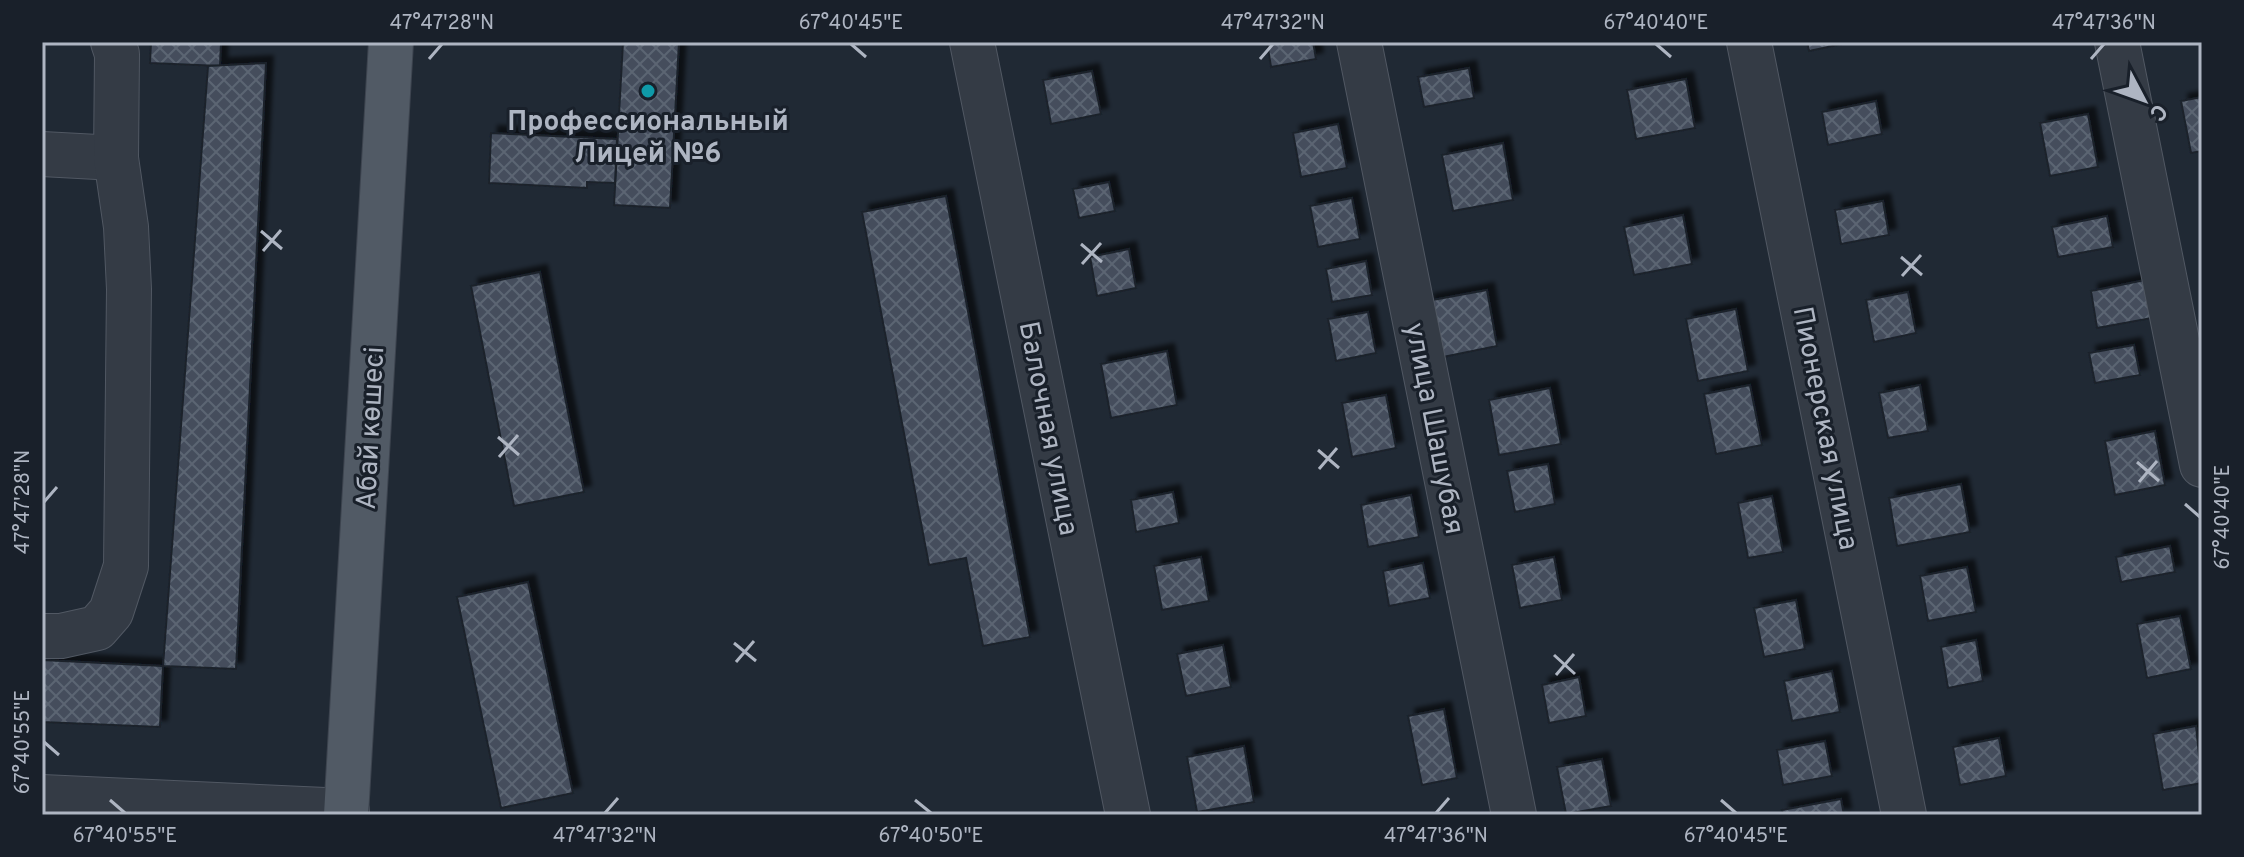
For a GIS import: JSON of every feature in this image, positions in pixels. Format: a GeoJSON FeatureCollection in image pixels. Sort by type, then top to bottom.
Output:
{"type":"FeatureCollection","features":[{"type":"Feature","properties":{"kind":"main road","name":"Абай көшесі"},"geometry":{"type":"LineString","coordinates":[[346,813],[391,42]]}},
{"type":"Feature","properties":{"kind":"street"},"geometry":{"type":"LineString","coordinates":[[42,636],[61,636],[97,628],[111,612],[126,566],[129,289],[126,227],[116,158],[117,54],[113,42]]}},
{"type":"Feature","properties":{"kind":"street","name":"Балочная улица"},"geometry":{"type":"LineString","coordinates":[[972,42],[1128,815]]}},
{"type":"Feature","properties":{"kind":"street","name":"улица Шашубая"},"geometry":{"type":"LineString","coordinates":[[1359,42],[1514,815]]}},
{"type":"Feature","properties":{"kind":"street","name":"Пионерская улица"},"geometry":{"type":"LineString","coordinates":[[1749,42],[1904,815]]}},
{"type":"Feature","properties":{"kind":"street"},"geometry":{"type":"LineString","coordinates":[[2117,42],[2202,465]]}},
{"type":"Feature","properties":{"kind":"street"},"geometry":{"type":"LineString","coordinates":[[42,154],[116,158]]}},
{"type":"Feature","properties":{"kind":"street"},"geometry":{"type":"LineString","coordinates":[[47,803],[346,813]]}},
{"type":"Feature","properties":{"kind":"building"},"geometry":{"type":"Polygon","coordinates":[[[151,42],[221,42],[220,66],[150,63],[151,42]]]}},
{"type":"Feature","properties":{"kind":"building","name":"Профессиональный Лицей №6"},"geometry":{"type":"Polygon","coordinates":[[[623,42],[679,42],[670,208],[614,205],[623,42]]]}},
{"type":"Feature","properties":{"kind":"building"},"geometry":{"type":"Polygon","coordinates":[[[1267,42],[1313,42],[1316,59],[1271,67],[1267,42]]]}},
{"type":"Feature","properties":{"kind":"building"},"geometry":{"type":"Polygon","coordinates":[[[1807,42],[1847,42],[1847,43],[1809,51],[1807,42]]]}},
{"type":"Feature","properties":{"kind":"building"},"geometry":{"type":"Polygon","coordinates":[[[266,63],[236,669],[163,666],[208,66],[266,63]]]}},
{"type":"Feature","properties":{"kind":"building"},"geometry":{"type":"Polygon","coordinates":[[[1469,68],[1474,98],[1424,107],[1418,77],[1469,68]]]}},
{"type":"Feature","properties":{"kind":"building"},"geometry":{"type":"Polygon","coordinates":[[[1092,71],[1101,114],[1051,124],[1043,80],[1092,71]]]}},
{"type":"Feature","properties":{"kind":"building"},"geometry":{"type":"Polygon","coordinates":[[[1686,79],[1695,128],[1636,139],[1627,90],[1686,79]]]}},
{"type":"Feature","properties":{"kind":"building"},"geometry":{"type":"Polygon","coordinates":[[[2202,97],[2202,151],[2191,153],[2181,101],[2202,97]]]}},
{"type":"Feature","properties":{"kind":"building"},"geometry":{"type":"Polygon","coordinates":[[[1876,101],[1882,134],[1828,145],[1822,112],[1876,101]]]}},
{"type":"Feature","properties":{"kind":"building"},"geometry":{"type":"Polygon","coordinates":[[[2088,114],[2098,167],[2050,176],[2040,123],[2088,114]]]}},
{"type":"Feature","properties":{"kind":"building"},"geometry":{"type":"Polygon","coordinates":[[[1338,124],[1347,168],[1301,177],[1293,133],[1338,124]]]}},
{"type":"Feature","properties":{"kind":"building"},"geometry":{"type":"Polygon","coordinates":[[[491,133],[617,139],[615,183],[587,182],[587,188],[489,183],[491,133]]]}},
{"type":"Feature","properties":{"kind":"building"},"geometry":{"type":"Polygon","coordinates":[[[1503,143],[1513,200],[1453,211],[1442,155],[1503,143]]]}},
{"type":"Feature","properties":{"kind":"building"},"geometry":{"type":"Polygon","coordinates":[[[1109,182],[1115,211],[1079,218],[1073,189],[1109,182]]]}},
{"type":"Feature","properties":{"kind":"building"},"geometry":{"type":"Polygon","coordinates":[[[946,196],[1030,637],[983,646],[966,558],[929,565],[862,212],[946,196]]]}},
{"type":"Feature","properties":{"kind":"building"},"geometry":{"type":"Polygon","coordinates":[[[1352,198],[1360,239],[1318,247],[1310,206],[1352,198]]]}},
{"type":"Feature","properties":{"kind":"building"},"geometry":{"type":"Polygon","coordinates":[[[1883,201],[1889,235],[1841,244],[1835,210],[1883,201]]]}},
{"type":"Feature","properties":{"kind":"building"},"geometry":{"type":"Polygon","coordinates":[[[1683,215],[1692,264],[1634,275],[1624,227],[1683,215]]]}},
{"type":"Feature","properties":{"kind":"building"},"geometry":{"type":"Polygon","coordinates":[[[2107,216],[2113,247],[2058,257],[2052,227],[2107,216]]]}},
{"type":"Feature","properties":{"kind":"building"},"geometry":{"type":"Polygon","coordinates":[[[1129,249],[1136,288],[1097,296],[1090,257],[1129,249]]]}},
{"type":"Feature","properties":{"kind":"building"},"geometry":{"type":"Polygon","coordinates":[[[1366,261],[1372,295],[1332,302],[1326,269],[1366,261]]]}},
{"type":"Feature","properties":{"kind":"building"},"geometry":{"type":"Polygon","coordinates":[[[540,272],[584,492],[514,506],[471,286],[540,272]]]}},
{"type":"Feature","properties":{"kind":"building"},"geometry":{"type":"Polygon","coordinates":[[[2145,280],[2152,318],[2097,328],[2091,291],[2145,280]]]}},
{"type":"Feature","properties":{"kind":"building"},"geometry":{"type":"Polygon","coordinates":[[[1487,290],[1497,346],[1438,358],[1427,301],[1487,290]]]}},
{"type":"Feature","properties":{"kind":"building"},"geometry":{"type":"Polygon","coordinates":[[[1908,292],[1916,333],[1874,342],[1866,300],[1908,292]]]}},
{"type":"Feature","properties":{"kind":"building"},"geometry":{"type":"Polygon","coordinates":[[[1736,309],[1748,371],[1698,381],[1686,319],[1736,309]]]}},
{"type":"Feature","properties":{"kind":"building"},"geometry":{"type":"Polygon","coordinates":[[[1368,312],[1376,353],[1336,361],[1328,319],[1368,312]]]}},
{"type":"Feature","properties":{"kind":"building"},"geometry":{"type":"Polygon","coordinates":[[[2134,345],[2140,375],[2095,383],[2089,353],[2134,345]]]}},
{"type":"Feature","properties":{"kind":"building"},"geometry":{"type":"Polygon","coordinates":[[[1167,351],[1177,405],[1111,418],[1101,364],[1167,351]]]}},
{"type":"Feature","properties":{"kind":"building"},"geometry":{"type":"Polygon","coordinates":[[[1750,385],[1762,445],[1716,454],[1704,394],[1750,385]]]}},
{"type":"Feature","properties":{"kind":"building"},"geometry":{"type":"Polygon","coordinates":[[[1920,385],[1928,431],[1888,438],[1879,393],[1920,385]]]}},
{"type":"Feature","properties":{"kind":"building"},"geometry":{"type":"Polygon","coordinates":[[[1550,388],[1561,444],[1499,455],[1489,400],[1550,388]]]}},
{"type":"Feature","properties":{"kind":"building"},"geometry":{"type":"Polygon","coordinates":[[[1386,395],[1396,448],[1352,457],[1342,403],[1386,395]]]}},
{"type":"Feature","properties":{"kind":"building"},"geometry":{"type":"Polygon","coordinates":[[[2155,431],[2165,485],[2115,495],[2105,441],[2155,431]]]}},
{"type":"Feature","properties":{"kind":"building"},"geometry":{"type":"Polygon","coordinates":[[[1548,464],[1555,504],[1515,512],[1507,471],[1548,464]]]}},
{"type":"Feature","properties":{"kind":"building"},"geometry":{"type":"Polygon","coordinates":[[[1961,484],[1970,532],[1897,546],[1889,498],[1961,484]]]}},
{"type":"Feature","properties":{"kind":"building"},"geometry":{"type":"Polygon","coordinates":[[[1173,492],[1179,523],[1136,532],[1131,500],[1173,492]]]}},
{"type":"Feature","properties":{"kind":"building"},"geometry":{"type":"Polygon","coordinates":[[[1411,495],[1419,537],[1368,547],[1361,505],[1411,495]]]}},
{"type":"Feature","properties":{"kind":"building"},"geometry":{"type":"Polygon","coordinates":[[[1772,496],[1783,552],[1748,558],[1738,503],[1772,496]]]}},
{"type":"Feature","properties":{"kind":"building"},"geometry":{"type":"Polygon","coordinates":[[[2170,546],[2175,572],[2121,582],[2116,557],[2170,546]]]}},
{"type":"Feature","properties":{"kind":"building"},"geometry":{"type":"Polygon","coordinates":[[[1201,557],[1209,601],[1162,610],[1154,566],[1201,557]]]}},
{"type":"Feature","properties":{"kind":"building"},"geometry":{"type":"Polygon","coordinates":[[[1554,557],[1562,600],[1520,608],[1512,565],[1554,557]]]}},
{"type":"Feature","properties":{"kind":"building"},"geometry":{"type":"Polygon","coordinates":[[[1423,563],[1430,598],[1389,606],[1383,571],[1423,563]]]}},
{"type":"Feature","properties":{"kind":"building"},"geometry":{"type":"Polygon","coordinates":[[[1967,567],[1976,612],[1928,621],[1920,576],[1967,567]]]}},
{"type":"Feature","properties":{"kind":"building"},"geometry":{"type":"Polygon","coordinates":[[[528,582],[573,793],[501,808],[457,597],[528,582]]]}},
{"type":"Feature","properties":{"kind":"building"},"geometry":{"type":"Polygon","coordinates":[[[1796,600],[1805,649],[1764,657],[1754,608],[1796,600]]]}},
{"type":"Feature","properties":{"kind":"building"},"geometry":{"type":"Polygon","coordinates":[[[2180,616],[2191,669],[2147,678],[2137,624],[2180,616]]]}},
{"type":"Feature","properties":{"kind":"building"},"geometry":{"type":"Polygon","coordinates":[[[1976,640],[1983,681],[1948,688],[1941,647],[1976,640]]]}},
{"type":"Feature","properties":{"kind":"building"},"geometry":{"type":"Polygon","coordinates":[[[1223,645],[1231,687],[1186,696],[1177,654],[1223,645]]]}},
{"type":"Feature","properties":{"kind":"building"},"geometry":{"type":"Polygon","coordinates":[[[42,660],[163,666],[160,727],[42,722],[42,660]]]}},
{"type":"Feature","properties":{"kind":"building"},"geometry":{"type":"Polygon","coordinates":[[[1832,671],[1840,712],[1792,721],[1784,681],[1832,671]]]}},
{"type":"Feature","properties":{"kind":"building"},"geometry":{"type":"Polygon","coordinates":[[[1579,677],[1586,716],[1549,723],[1542,685],[1579,677]]]}},
{"type":"Feature","properties":{"kind":"building"},"geometry":{"type":"Polygon","coordinates":[[[1444,709],[1457,778],[1422,785],[1408,716],[1444,709]]]}},
{"type":"Feature","properties":{"kind":"building"},"geometry":{"type":"Polygon","coordinates":[[[2196,726],[2202,783],[2163,790],[2153,734],[2196,726]]]}},
{"type":"Feature","properties":{"kind":"building"},"geometry":{"type":"Polygon","coordinates":[[[1999,738],[2006,776],[1960,785],[1953,747],[1999,738]]]}},
{"type":"Feature","properties":{"kind":"building"},"geometry":{"type":"Polygon","coordinates":[[[1825,741],[1832,776],[1783,785],[1777,750],[1825,741]]]}},
{"type":"Feature","properties":{"kind":"building"},"geometry":{"type":"Polygon","coordinates":[[[1244,746],[1254,802],[1197,812],[1187,757],[1244,746]]]}},
{"type":"Feature","properties":{"kind":"building"},"geometry":{"type":"Polygon","coordinates":[[[1602,759],[1611,806],[1566,814],[1557,767],[1602,759]]]}},
{"type":"Feature","properties":{"kind":"building"},"geometry":{"type":"Polygon","coordinates":[[[1841,799],[1844,815],[1783,815],[1782,810],[1841,799]]]}},
{"type":"Feature","properties":{"kind":"place","name":"Профессиональный Лицей №6"},"geometry":{"type":"Point","coordinates":[648,91]}}]}
